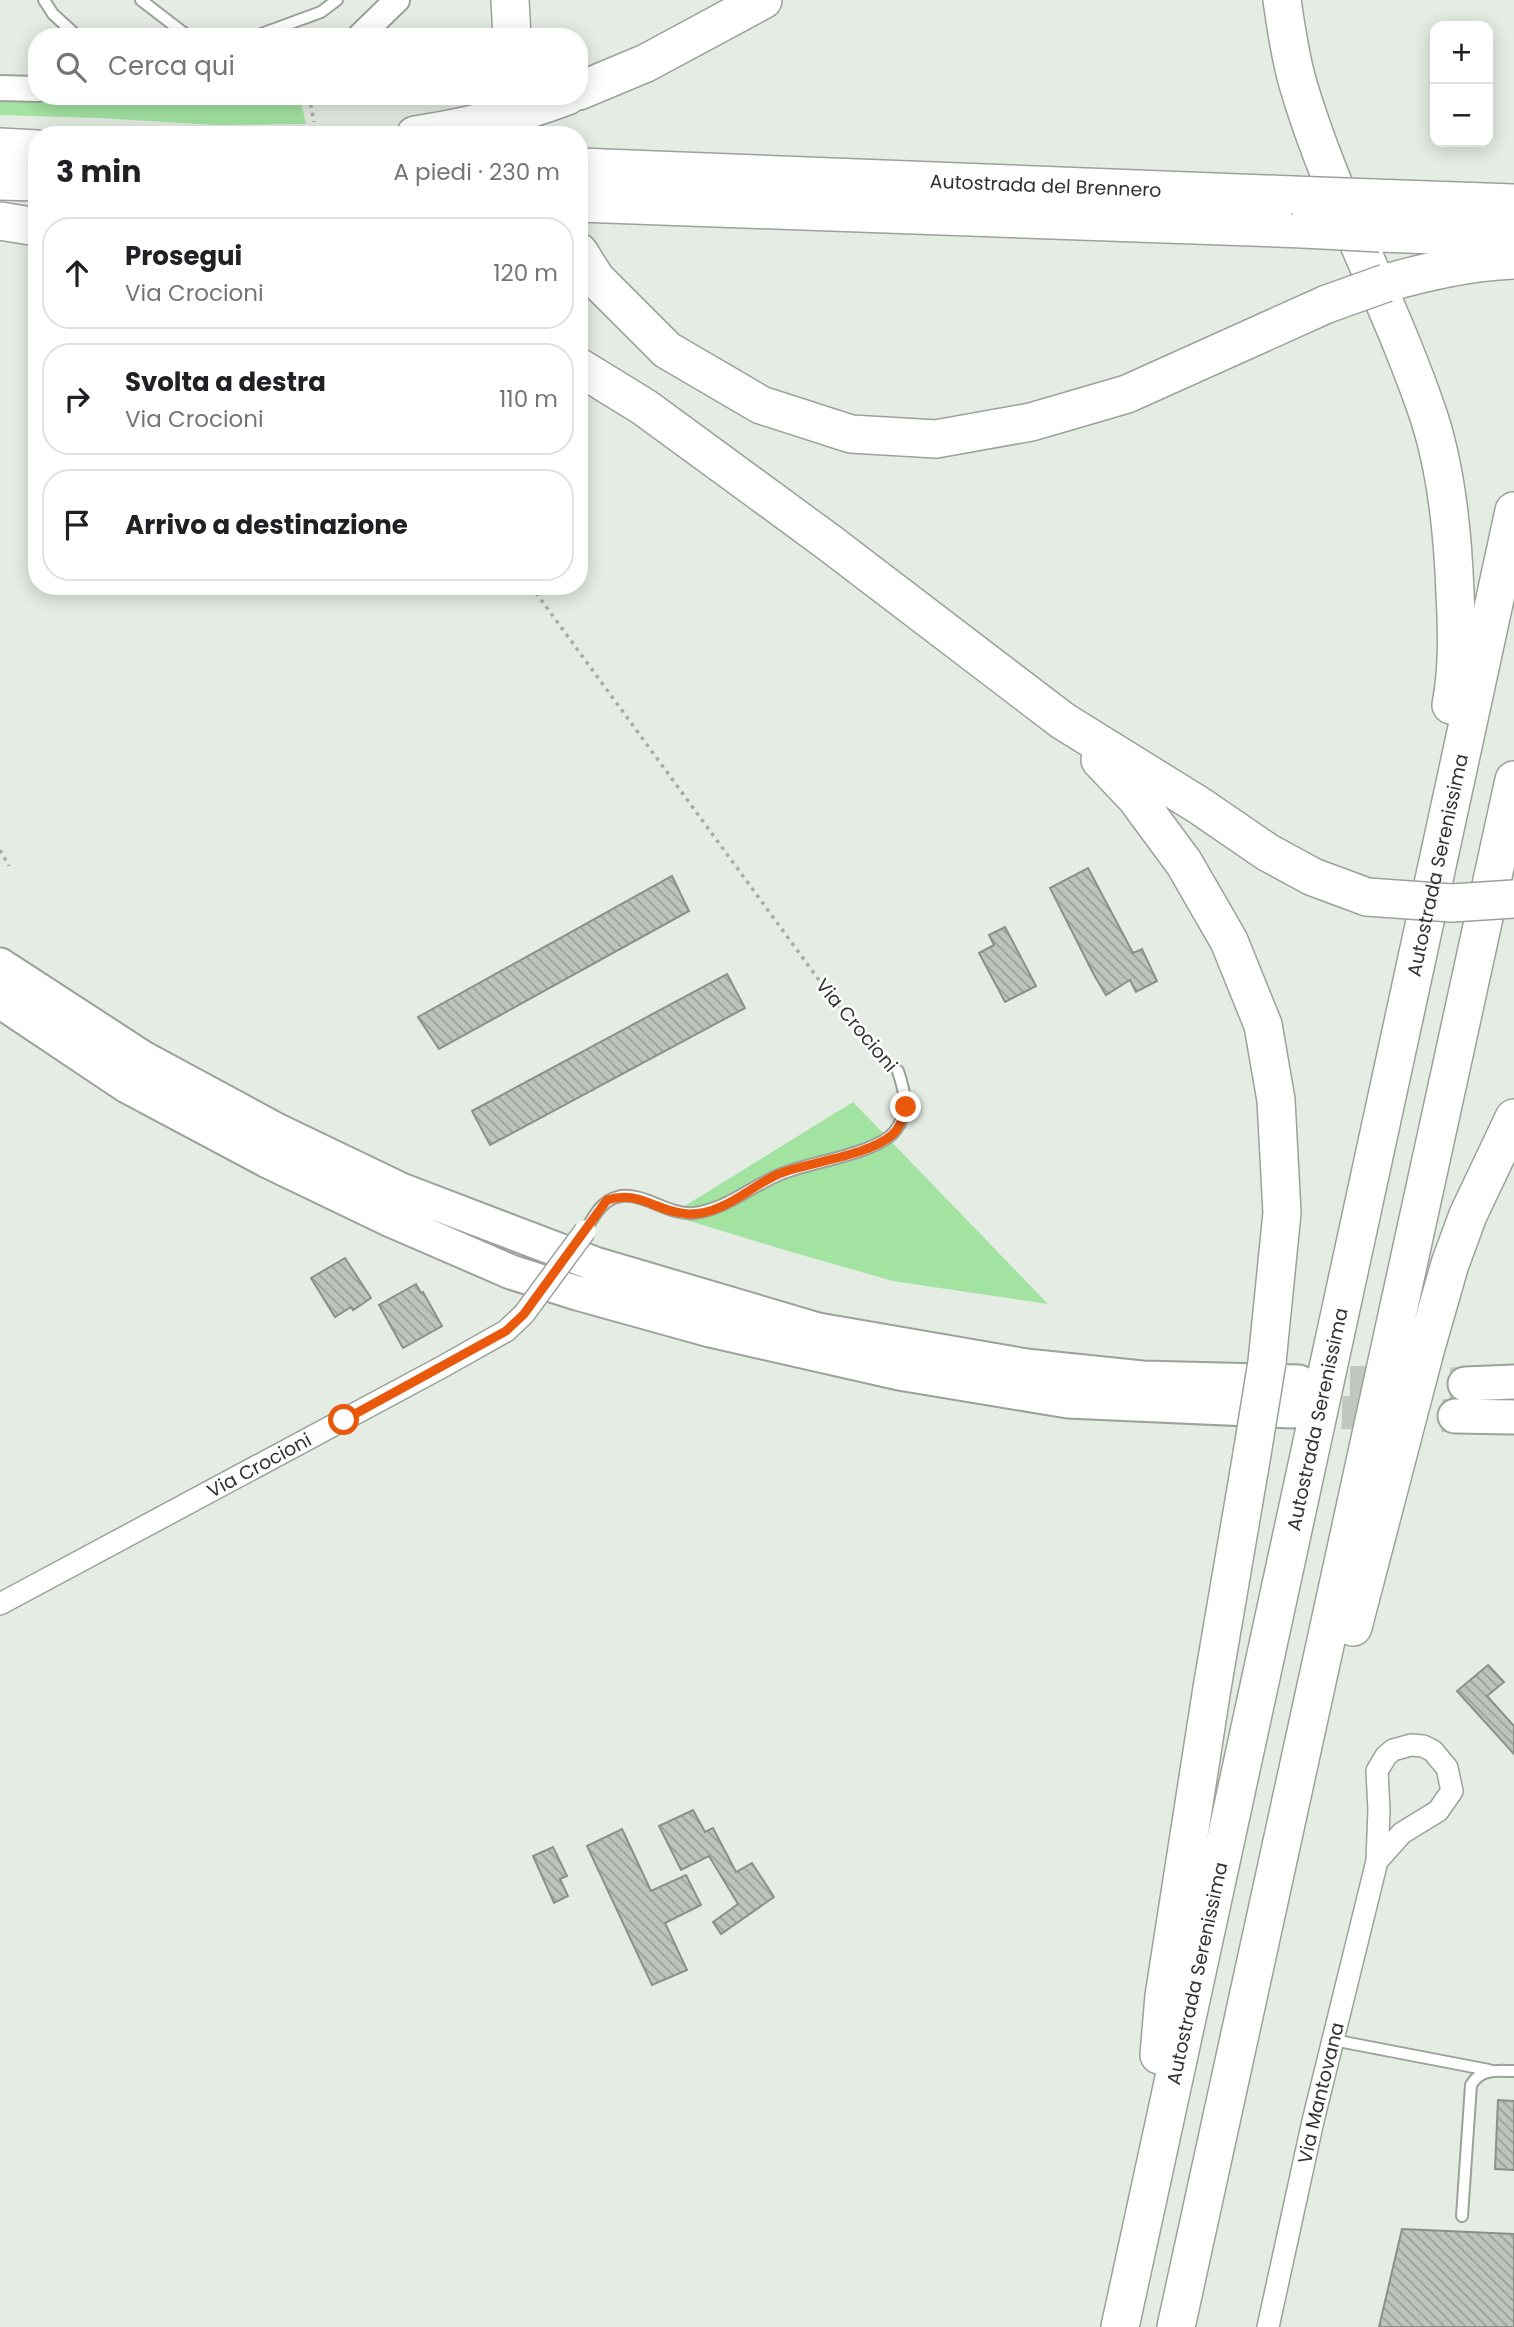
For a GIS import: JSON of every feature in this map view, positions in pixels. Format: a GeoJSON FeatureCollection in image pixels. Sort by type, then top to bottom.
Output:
{"type":"FeatureCollection","features":[{"type":"Feature","properties":{"kind":"highway"},"geometry":{"type":"LineString","coordinates":[[510,0],[512,28]]}},
{"type":"Feature","properties":{"kind":"highway"},"geometry":{"type":"LineString","coordinates":[[588,87],[646,63],[763,0]]}},
{"type":"Feature","properties":{"kind":"highway"},"geometry":{"type":"LineString","coordinates":[[1282,0],[1297,81],[1326,169],[1430,421],[1444,485],[1454,551],[1455,686],[1408,919],[1382,1118]]}},
{"type":"Feature","properties":{"kind":"highway"},"geometry":{"type":"LineString","coordinates":[[473,126],[545,105]]}},
{"type":"Feature","properties":{"kind":"highway"},"geometry":{"type":"LineString","coordinates":[[0,147],[28,149]]}},
{"type":"Feature","properties":{"kind":"highway","name":"Autostrada del Brennero"},"geometry":{"type":"LineString","coordinates":[[588,167],[1292,195],[1377,216],[1514,238]]}},
{"type":"Feature","properties":{"kind":"highway"},"geometry":{"type":"LineString","coordinates":[[0,181],[28,182]]}},
{"type":"Feature","properties":{"kind":"highway"},"geometry":{"type":"LineString","coordinates":[[1417,199],[1514,193]]}},
{"type":"Feature","properties":{"kind":"highway","name":"Autostrada del Brennero"},"geometry":{"type":"LineString","coordinates":[[588,203],[1304,229],[1377,216],[1417,199],[1514,203]]}},
{"type":"Feature","properties":{"kind":"highway"},"geometry":{"type":"LineString","coordinates":[[0,221],[28,226]]}},
{"type":"Feature","properties":{"kind":"highway"},"geometry":{"type":"LineString","coordinates":[[588,266],[596,279],[667,350],[761,405],[851,434],[936,439],[1031,422],[1127,394],[1327,304],[1386,283],[1441,268],[1484,261],[1514,260]]}},
{"type":"Feature","properties":{"kind":"highway"},"geometry":{"type":"LineString","coordinates":[[588,373],[644,407],[709,454],[1063,721],[1268,852],[1313,877],[1367,897],[1452,903],[1514,900]]}},
{"type":"Feature","properties":{"kind":"highway","name":"Autostrada Serenissima"},"geometry":{"type":"LineString","coordinates":[[1120,2327],[1514,511]]}},
{"type":"Feature","properties":{"kind":"highway"},"geometry":{"type":"LineString","coordinates":[[1063,721],[1136,798],[1184,863],[1228,942],[1263,1025],[1276,1100],[1282,1213],[1267,1362],[1164,1996],[1147,2202]]}},
{"type":"Feature","properties":{"kind":"highway"},"geometry":{"type":"LineString","coordinates":[[1175,2327],[1514,780]]}},
{"type":"Feature","properties":{"kind":"highway"},"geometry":{"type":"LineString","coordinates":[[0,965],[142,1058],[278,1131],[401,1190],[595,1264],[818,1330],[1013,1364],[1296,1397],[1068,1401],[899,1373],[710,1330],[578,1293],[511,1272],[391,1220],[266,1160],[127,1086],[0,1001]]}},
{"type":"Feature","properties":{"kind":"highway"},"geometry":{"type":"LineString","coordinates":[[1250,1984],[1300,1844],[1349,1643],[1450,1264],[1468,1215],[1514,1118]]}},
{"type":"Feature","properties":{"kind":"highway"},"geometry":{"type":"LineString","coordinates":[[1465,1384],[1514,1381]]}},
{"type":"Feature","properties":{"kind":"street"},"geometry":{"type":"LineString","coordinates":[[368,28],[397,0]]}},
{"type":"Feature","properties":{"kind":"street"},"geometry":{"type":"LineString","coordinates":[[0,88],[28,89]]}},
{"type":"Feature","properties":{"kind":"street","name":"Via Crocioni"},"geometry":{"type":"LineString","coordinates":[[0,1604],[506,1331],[524,1314],[584,1231]]}},
{"type":"Feature","properties":{"kind":"street","name":"Via Mantovana"},"geometry":{"type":"LineString","coordinates":[[1268,2327],[1313,2121],[1377,1861],[1377,1772],[1386,1756],[1393,1750],[1411,1745],[1423,1746],[1433,1751],[1447,1768],[1452,1791],[1438,1811],[1402,1833],[1377,1861]]}},
{"type":"Feature","properties":{"kind":"lane"},"geometry":{"type":"LineString","coordinates":[[44,0],[53,14],[68,28]]}},
{"type":"Feature","properties":{"kind":"lane"},"geometry":{"type":"LineString","coordinates":[[141,0],[177,28]]}},
{"type":"Feature","properties":{"kind":"lane"},"geometry":{"type":"LineString","coordinates":[[277,28],[321,12],[337,0]]}},
{"type":"Feature","properties":{"kind":"lane","name":"Via Crocioni"},"geometry":{"type":"LineString","coordinates":[[584,1231],[607,1200],[621,1196],[675,1212],[703,1212],[715,1209],[779,1174],[872,1147],[893,1134],[902,1121],[906,1107],[898,1071]]}},
{"type":"Feature","properties":{"kind":"lane"},"geometry":{"type":"LineString","coordinates":[[1333,2040],[1489,2070],[1514,2071]]}},
{"type":"Feature","properties":{"kind":"lane"},"geometry":{"type":"LineString","coordinates":[[1462,2216],[1471,2085],[1475,2077],[1489,2070]]}},
{"type":"Feature","properties":{"kind":"path"},"geometry":{"type":"LineString","coordinates":[[311,105],[314,122]]}},
{"type":"Feature","properties":{"kind":"path","name":"Via Crocioni"},"geometry":{"type":"LineString","coordinates":[[538,595],[846,1017],[898,1071]]}},
{"type":"Feature","properties":{"kind":"path"},"geometry":{"type":"LineString","coordinates":[[0,850],[9,866]]}},
{"type":"Feature","properties":{"kind":"green space"},"geometry":{"type":"Polygon","coordinates":[[[0,96],[28,97],[28,105],[302,105],[306,124],[215,125],[0,115],[0,96]]]}},
{"type":"Feature","properties":{"kind":"green space"},"geometry":{"type":"Polygon","coordinates":[[[853,1102],[1048,1304],[893,1281],[670,1215],[853,1102]]]}},
{"type":"Feature","properties":{"kind":"building"},"geometry":{"type":"Polygon","coordinates":[[[1088,868],[1133,953],[1142,949],[1157,981],[1136,992],[1130,980],[1106,995],[1050,888],[1088,868]]]}},
{"type":"Feature","properties":{"kind":"building"},"geometry":{"type":"Polygon","coordinates":[[[672,876],[689,911],[439,1049],[418,1017],[672,876]]]}},
{"type":"Feature","properties":{"kind":"building"},"geometry":{"type":"Polygon","coordinates":[[[1005,927],[1036,986],[1005,1002],[979,953],[994,945],[989,935],[1005,927]]]}},
{"type":"Feature","properties":{"kind":"building"},"geometry":{"type":"Polygon","coordinates":[[[727,974],[745,1008],[490,1145],[472,1111],[727,974]]]}},
{"type":"Feature","properties":{"kind":"building"},"geometry":{"type":"Polygon","coordinates":[[[345,1258],[371,1298],[353,1310],[351,1307],[335,1317],[311,1278],[345,1258]]]}},
{"type":"Feature","properties":{"kind":"building"},"geometry":{"type":"Polygon","coordinates":[[[416,1284],[442,1326],[403,1348],[379,1305],[416,1284]]]}},
{"type":"Feature","properties":{"kind":"building"},"geometry":{"type":"Polygon","coordinates":[[[1488,1665],[1504,1682],[1487,1696],[1514,1726],[1514,1754],[1457,1691],[1488,1665]]]}},
{"type":"Feature","properties":{"kind":"building"},"geometry":{"type":"Polygon","coordinates":[[[693,1810],[705,1832],[713,1828],[736,1872],[752,1863],[774,1897],[721,1934],[713,1922],[738,1904],[709,1856],[681,1870],[659,1826],[693,1810]]]}},
{"type":"Feature","properties":{"kind":"building"},"geometry":{"type":"Polygon","coordinates":[[[622,1829],[651,1891],[686,1875],[701,1905],[665,1923],[687,1970],[652,1985],[587,1846],[622,1829]]]}},
{"type":"Feature","properties":{"kind":"building"},"geometry":{"type":"Polygon","coordinates":[[[553,1847],[567,1876],[560,1879],[568,1896],[554,1903],[533,1856],[553,1847]]]}},
{"type":"Feature","properties":{"kind":"building"},"geometry":{"type":"Polygon","coordinates":[[[1498,2100],[1514,2101],[1514,2170],[1495,2169],[1498,2100]]]}},
{"type":"Feature","properties":{"kind":"building"},"geometry":{"type":"Polygon","coordinates":[[[1402,2229],[1514,2234],[1514,2327],[1379,2327],[1402,2229]]]}},
{"type":"Feature","properties":{"kind":"tunnel"},"geometry":{"type":"LineString","coordinates":[[521,105],[525,126]]}},
{"type":"Feature","properties":{"kind":"tunnel"},"geometry":{"type":"LineString","coordinates":[[1300,1382],[1465,1384]]}},
{"type":"Feature","properties":{"kind":"tunnel"},"geometry":{"type":"LineString","coordinates":[[1292,1411],[1455,1416]]}},
{"type":"Feature","properties":{"kind":"route"},"geometry":{"type":"LineString","coordinates":[[344,1420],[506,1331],[524,1314],[607,1200],[621,1196],[635,1198],[675,1212],[691,1214],[715,1209],[779,1174],[872,1147],[893,1134],[902,1121],[906,1107]]}}]}
